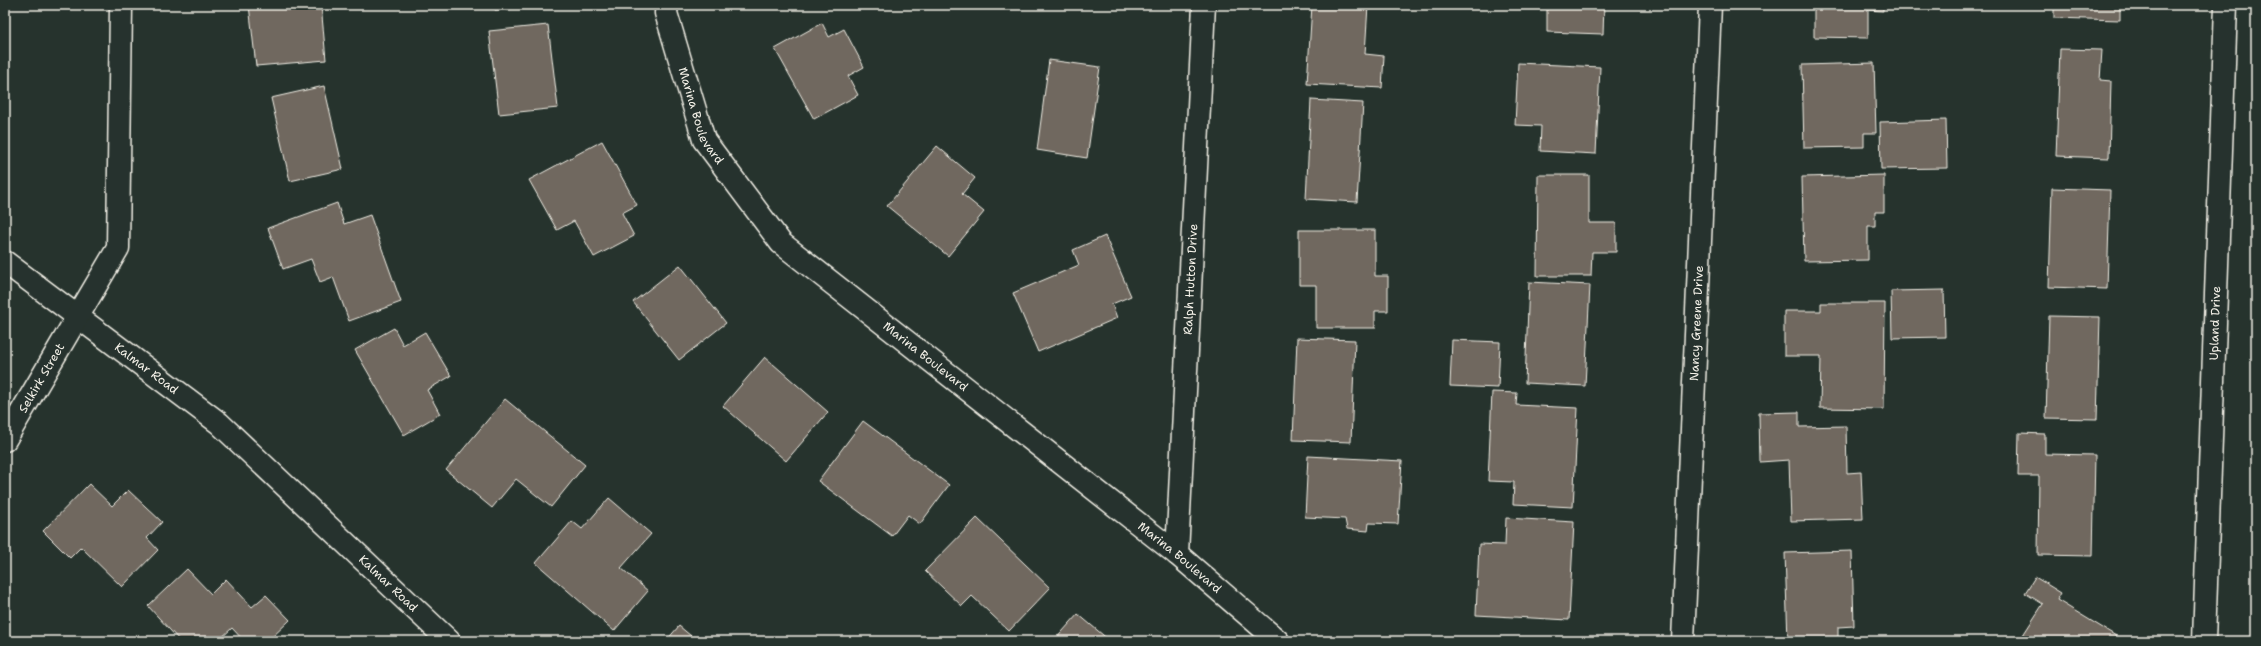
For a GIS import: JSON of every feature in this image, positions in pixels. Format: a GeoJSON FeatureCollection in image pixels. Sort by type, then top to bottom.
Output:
{"type":"FeatureCollection","features":[{"type":"Feature","properties":{"kind":"street"},"geometry":{"type":"LineString","coordinates":[[78,316],[118,248],[121,5]]}},
{"type":"Feature","properties":{"kind":"street","name":"Marina Boulevard"},"geometry":{"type":"LineString","coordinates":[[667,5],[666,13],[704,140],[780,243],[1177,554],[1278,641]]}},
{"type":"Feature","properties":{"kind":"street","name":"Ralph Hutton Drive"},"geometry":{"type":"LineString","coordinates":[[1177,554],[1204,5]]}},
{"type":"Feature","properties":{"kind":"street","name":"Nancy Greene Drive"},"geometry":{"type":"LineString","coordinates":[[1683,641],[1710,5]]}},
{"type":"Feature","properties":{"kind":"street","name":"Upland Drive"},"geometry":{"type":"LineString","coordinates":[[2204,641],[2226,5]]}},
{"type":"Feature","properties":{"kind":"street","name":"Kalmar Road"},"geometry":{"type":"LineString","coordinates":[[5,262],[219,423],[449,641]]}},
{"type":"Feature","properties":{"kind":"street","name":"Selkirk Street"},"geometry":{"type":"LineString","coordinates":[[5,440],[78,316]]}},
{"type":"Feature","properties":{"kind":"building"},"geometry":{"type":"Polygon","coordinates":[[[249,5],[321,5],[326,60],[256,66],[249,5]]]}},
{"type":"Feature","properties":{"kind":"building"},"geometry":{"type":"Polygon","coordinates":[[[495,5],[543,5],[543,6],[495,10],[495,5]]]}},
{"type":"Feature","properties":{"kind":"building"},"geometry":{"type":"Polygon","coordinates":[[[1053,5],[1093,5],[1093,6],[1053,5]]]}},
{"type":"Feature","properties":{"kind":"building"},"geometry":{"type":"Polygon","coordinates":[[[1312,5],[1368,5],[1365,54],[1384,56],[1382,88],[1307,84],[1312,5]]]}},
{"type":"Feature","properties":{"kind":"building"},"geometry":{"type":"Polygon","coordinates":[[[1547,5],[1604,5],[1603,34],[1547,32],[1547,5]]]}},
{"type":"Feature","properties":{"kind":"building"},"geometry":{"type":"Polygon","coordinates":[[[1814,5],[1883,5],[1883,11],[1868,10],[1868,38],[1814,37],[1814,5]]]}},
{"type":"Feature","properties":{"kind":"building"},"geometry":{"type":"Polygon","coordinates":[[[2054,5],[2120,5],[2120,20],[2054,18],[2054,5]]]}},
{"type":"Feature","properties":{"kind":"building"},"geometry":{"type":"Polygon","coordinates":[[[822,23],[829,37],[844,29],[864,67],[848,76],[858,95],[814,119],[775,49],[822,23]]]}},
{"type":"Feature","properties":{"kind":"building"},"geometry":{"type":"Polygon","coordinates":[[[548,25],[558,108],[499,114],[489,31],[548,25]]]}},
{"type":"Feature","properties":{"kind":"building"},"geometry":{"type":"Polygon","coordinates":[[[2060,49],[2102,50],[2100,80],[2111,81],[2109,158],[2056,156],[2060,49]]]}},
{"type":"Feature","properties":{"kind":"building"},"geometry":{"type":"Polygon","coordinates":[[[1049,60],[1100,67],[1087,158],[1037,150],[1049,60]]]}},
{"type":"Feature","properties":{"kind":"building"},"geometry":{"type":"Polygon","coordinates":[[[1518,63],[1600,67],[1596,154],[1540,151],[1541,126],[1515,125],[1518,63]]]}},
{"type":"Feature","properties":{"kind":"building"},"geometry":{"type":"Polygon","coordinates":[[[1874,63],[1876,133],[1864,133],[1864,147],[1804,148],[1802,65],[1874,63]]]}},
{"type":"Feature","properties":{"kind":"building"},"geometry":{"type":"Polygon","coordinates":[[[324,86],[343,169],[290,181],[271,98],[324,86]]]}},
{"type":"Feature","properties":{"kind":"building"},"geometry":{"type":"Polygon","coordinates":[[[1311,100],[1363,103],[1357,202],[1306,199],[1311,100]]]}},
{"type":"Feature","properties":{"kind":"building"},"geometry":{"type":"Polygon","coordinates":[[[1946,120],[1947,168],[1881,169],[1880,122],[1946,120]]]}},
{"type":"Feature","properties":{"kind":"building"},"geometry":{"type":"Polygon","coordinates":[[[602,141],[637,205],[622,213],[634,236],[594,257],[574,221],[557,230],[529,180],[602,141]]]}},
{"type":"Feature","properties":{"kind":"building"},"geometry":{"type":"Polygon","coordinates":[[[937,146],[975,178],[962,194],[984,212],[948,256],[887,206],[937,146]]]}},
{"type":"Feature","properties":{"kind":"building"},"geometry":{"type":"Polygon","coordinates":[[[1538,175],[1589,175],[1589,223],[1616,223],[1616,252],[1592,252],[1591,276],[1537,276],[1538,175]]]}},
{"type":"Feature","properties":{"kind":"building"},"geometry":{"type":"Polygon","coordinates":[[[1884,175],[1884,212],[1875,212],[1875,226],[1868,226],[1868,260],[1804,261],[1802,177],[1884,175]]]}},
{"type":"Feature","properties":{"kind":"building"},"geometry":{"type":"Polygon","coordinates":[[[2052,188],[2110,190],[2107,289],[2049,287],[2052,188]]]}},
{"type":"Feature","properties":{"kind":"building"},"geometry":{"type":"Polygon","coordinates":[[[337,203],[344,224],[370,215],[401,302],[349,321],[333,277],[320,282],[311,259],[283,269],[268,228],[337,203]]]}},
{"type":"Feature","properties":{"kind":"building"},"geometry":{"type":"Polygon","coordinates":[[[1299,230],[1375,230],[1375,276],[1388,276],[1388,311],[1375,311],[1375,328],[1316,328],[1316,285],[1299,285],[1299,230]]]}},
{"type":"Feature","properties":{"kind":"building"},"geometry":{"type":"Polygon","coordinates":[[[1105,236],[1131,296],[1112,304],[1117,318],[1038,352],[1013,293],[1079,265],[1073,250],[1105,236]]]}},
{"type":"Feature","properties":{"kind":"building"},"geometry":{"type":"Polygon","coordinates":[[[680,265],[726,323],[679,360],[633,302],[680,265]]]}},
{"type":"Feature","properties":{"kind":"building"},"geometry":{"type":"Polygon","coordinates":[[[1529,282],[1590,285],[1585,386],[1525,383],[1529,282]]]}},
{"type":"Feature","properties":{"kind":"building"},"geometry":{"type":"Polygon","coordinates":[[[1944,290],[1945,337],[1892,338],[1891,291],[1944,290]]]}},
{"type":"Feature","properties":{"kind":"building"},"geometry":{"type":"Polygon","coordinates":[[[1821,303],[1885,303],[1884,409],[1820,408],[1821,356],[1784,356],[1784,311],[1821,311],[1821,303]]]}},
{"type":"Feature","properties":{"kind":"building"},"geometry":{"type":"Polygon","coordinates":[[[2049,316],[2100,317],[2097,419],[2046,418],[2049,316]]]}},
{"type":"Feature","properties":{"kind":"building"},"geometry":{"type":"Polygon","coordinates":[[[394,328],[403,345],[425,332],[451,376],[427,390],[440,414],[404,435],[355,350],[394,328]]]}},
{"type":"Feature","properties":{"kind":"building"},"geometry":{"type":"Polygon","coordinates":[[[1297,338],[1355,340],[1351,442],[1293,440],[1297,338]]]}},
{"type":"Feature","properties":{"kind":"building"},"geometry":{"type":"Polygon","coordinates":[[[1452,340],[1500,342],[1498,388],[1450,386],[1452,340]]]}},
{"type":"Feature","properties":{"kind":"building"},"geometry":{"type":"Polygon","coordinates":[[[765,357],[828,412],[786,461],[723,406],[765,357]]]}},
{"type":"Feature","properties":{"kind":"building"},"geometry":{"type":"Polygon","coordinates":[[[1492,392],[1517,393],[1516,405],[1578,408],[1573,507],[1513,504],[1514,482],[1488,481],[1492,392]]]}},
{"type":"Feature","properties":{"kind":"building"},"geometry":{"type":"Polygon","coordinates":[[[505,399],[585,465],[551,507],[516,479],[492,508],[446,470],[505,399]]]}},
{"type":"Feature","properties":{"kind":"building"},"geometry":{"type":"Polygon","coordinates":[[[1799,412],[1799,427],[1846,426],[1847,473],[1861,472],[1863,519],[1791,521],[1789,460],[1760,462],[1759,413],[1799,412]]]}},
{"type":"Feature","properties":{"kind":"building"},"geometry":{"type":"Polygon","coordinates":[[[863,421],[949,485],[920,524],[908,515],[892,536],[818,481],[863,421]]]}},
{"type":"Feature","properties":{"kind":"building"},"geometry":{"type":"Polygon","coordinates":[[[2019,433],[2045,434],[2045,454],[2095,455],[2093,556],[2038,555],[2039,476],[2018,476],[2019,433]]]}},
{"type":"Feature","properties":{"kind":"building"},"geometry":{"type":"Polygon","coordinates":[[[1308,456],[1402,461],[1398,524],[1369,523],[1368,531],[1347,529],[1345,519],[1305,517],[1308,456]]]}},
{"type":"Feature","properties":{"kind":"building"},"geometry":{"type":"Polygon","coordinates":[[[89,484],[112,506],[128,490],[162,522],[147,538],[158,550],[122,587],[81,547],[70,558],[43,531],[89,484]]]}},
{"type":"Feature","properties":{"kind":"building"},"geometry":{"type":"Polygon","coordinates":[[[609,498],[651,534],[621,568],[648,591],[614,631],[536,563],[572,521],[582,529],[609,498]]]}},
{"type":"Feature","properties":{"kind":"building"},"geometry":{"type":"Polygon","coordinates":[[[977,518],[1050,588],[1009,631],[972,596],[962,606],[925,571],[977,518]]]}},
{"type":"Feature","properties":{"kind":"building"},"geometry":{"type":"Polygon","coordinates":[[[1506,518],[1574,522],[1569,620],[1476,615],[1479,544],[1505,545],[1506,518]]]}},
{"type":"Feature","properties":{"kind":"building"},"geometry":{"type":"Polygon","coordinates":[[[1852,551],[1854,626],[1838,627],[1838,641],[1788,641],[1785,553],[1852,551]]]}},
{"type":"Feature","properties":{"kind":"building"},"geometry":{"type":"Polygon","coordinates":[[[187,569],[211,594],[226,579],[252,607],[266,595],[290,620],[268,641],[244,641],[232,628],[218,641],[180,641],[148,606],[187,569]]]}},
{"type":"Feature","properties":{"kind":"building"},"geometry":{"type":"Polygon","coordinates":[[[2035,577],[2061,593],[2057,600],[2116,636],[2113,641],[2032,641],[2023,635],[2043,604],[2025,593],[2035,577]]]}},
{"type":"Feature","properties":{"kind":"building"},"geometry":{"type":"Polygon","coordinates":[[[1078,614],[1110,641],[1054,641],[1078,614]]]}},
{"type":"Feature","properties":{"kind":"building"},"geometry":{"type":"Polygon","coordinates":[[[679,626],[697,641],[666,641],[679,626]]]}},
{"type":"Feature","properties":{"kind":"building"},"geometry":{"type":"Polygon","coordinates":[[[279,636],[283,641],[274,641],[279,636]]]}}]}
